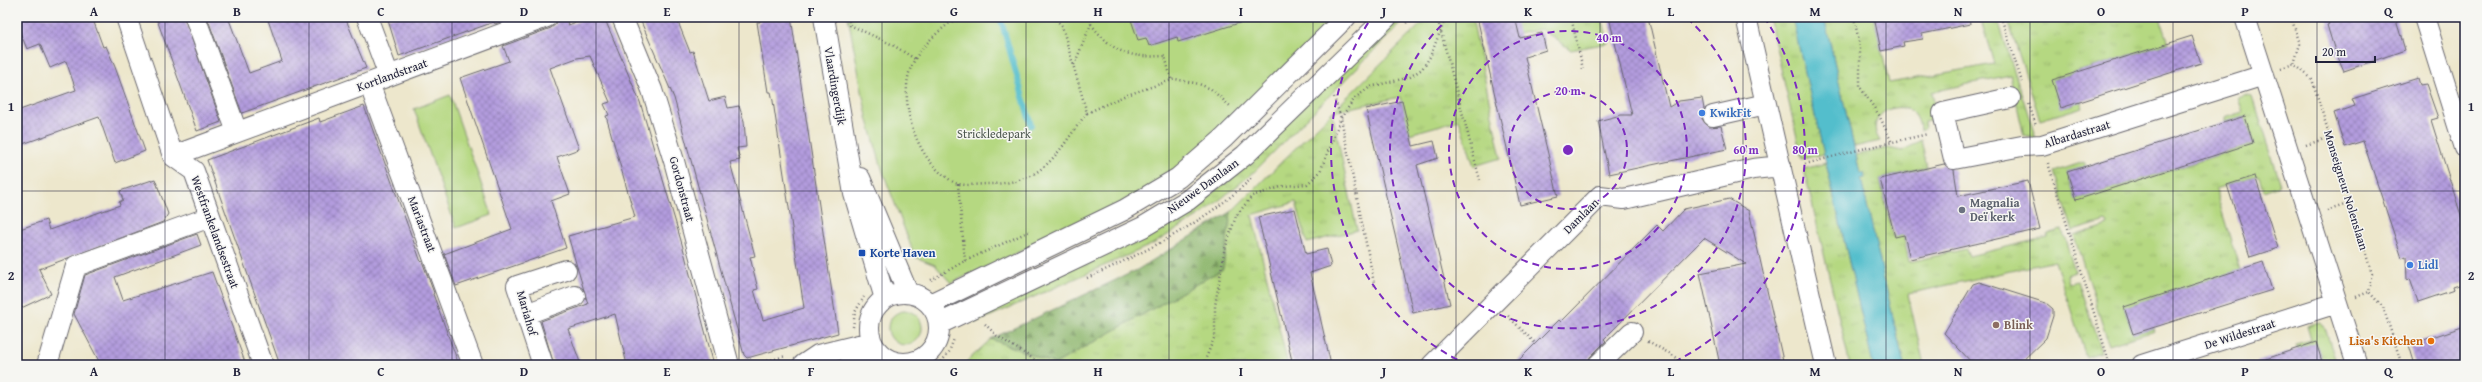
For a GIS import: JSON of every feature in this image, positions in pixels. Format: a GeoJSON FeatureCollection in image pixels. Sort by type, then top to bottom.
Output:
{"type":"FeatureCollection","features":[{"type":"Feature","properties":{"kind":"street"},"geometry":{"type":"LineString","coordinates":[[126,17],[173,156]]}},
{"type":"Feature","properties":{"kind":"street"},"geometry":{"type":"LineString","coordinates":[[195,17],[237,132]]}},
{"type":"Feature","properties":{"kind":"street"},"geometry":{"type":"LineString","coordinates":[[367,17],[389,76]]}},
{"type":"Feature","properties":{"kind":"street","name":"Kortlandstraat"},"geometry":{"type":"LineString","coordinates":[[173,156],[547,17]]}},
{"type":"Feature","properties":{"kind":"street","name":"Gordonstraat"},"geometry":{"type":"LineString","coordinates":[[622,17],[652,90],[674,161],[730,365]]}},
{"type":"Feature","properties":{"kind":"street","name":"Vlaardingerdijk"},"geometry":{"type":"LineString","coordinates":[[824,17],[839,112],[849,155],[854,194],[882,291]]}},
{"type":"Feature","properties":{"kind":"street","name":"Nieuwe Damlaan"},"geometry":{"type":"LineString","coordinates":[[930,304],[1124,210],[1178,178],[1224,138],[1346,17]]}},
{"type":"Feature","properties":{"kind":"street","name":"Nieuwe Damlaan"},"geometry":{"type":"LineString","coordinates":[[947,329],[1143,228],[1188,200],[1245,155],[1387,17]]}},
{"type":"Feature","properties":{"kind":"street"},"geometry":{"type":"LineString","coordinates":[[1746,17],[1826,365]]}},
{"type":"Feature","properties":{"kind":"street"},"geometry":{"type":"LineString","coordinates":[[2245,17],[2357,365]]}},
{"type":"Feature","properties":{"kind":"street"},"geometry":{"type":"LineString","coordinates":[[2428,18],[2465,148]]}},
{"type":"Feature","properties":{"kind":"street","name":"Albardastraat"},"geometry":{"type":"LineString","coordinates":[[2010,98],[1942,113],[1954,159],[2022,146],[2042,145],[2264,75]]}},
{"type":"Feature","properties":{"kind":"street","name":"Mariastraat"},"geometry":{"type":"LineString","coordinates":[[369,83],[473,365]]}},
{"type":"Feature","properties":{"kind":"street"},"geometry":{"type":"LineString","coordinates":[[1713,116],[1766,104]]}},
{"type":"Feature","properties":{"kind":"street","name":"Vlaardingerdijk"},"geometry":{"type":"LineString","coordinates":[[849,155],[908,293]]}},
{"type":"Feature","properties":{"kind":"street","name":"Westfrankelandsestraat"},"geometry":{"type":"LineString","coordinates":[[173,156],[194,171],[263,365]]}},
{"type":"Feature","properties":{"kind":"street","name":"Damlaan"},"geometry":{"type":"LineString","coordinates":[[1432,365],[1600,196],[1624,199],[1753,169],[1780,166]]}},
{"type":"Feature","properties":{"kind":"street"},"geometry":{"type":"LineString","coordinates":[[47,365],[76,266],[210,217]]}},
{"type":"Feature","properties":{"kind":"street","name":"Mariahof"},"geometry":{"type":"LineString","coordinates":[[543,365],[517,286],[566,270]]}},
{"type":"Feature","properties":{"kind":"street"},"geometry":{"type":"LineString","coordinates":[[803,365],[818,355],[881,355],[913,362],[927,363],[935,345],[947,329],[930,304],[916,295],[882,291],[878,304],[870,318],[869,330],[881,355]]}},
{"type":"Feature","properties":{"kind":"street"},"geometry":{"type":"LineString","coordinates":[[526,314],[575,296]]}},
{"type":"Feature","properties":{"kind":"street","name":"De Wildestraat"},"geometry":{"type":"LineString","coordinates":[[2142,365],[2337,303]]}},
{"type":"Feature","properties":{"kind":"street"},"geometry":{"type":"LineString","coordinates":[[1598,365],[1632,332]]}},
{"type":"Feature","properties":{"kind":"street"},"geometry":{"type":"LineString","coordinates":[[850,365],[881,355]]}},
{"type":"Feature","properties":{"kind":"path"},"geometry":{"type":"LineString","coordinates":[[848,17],[850,25],[893,45],[915,59]]}},
{"type":"Feature","properties":{"kind":"path"},"geometry":{"type":"LineString","coordinates":[[959,17],[935,36],[915,59],[909,73],[908,91],[910,114],[917,142],[932,165],[958,184],[1001,184],[1027,178],[1041,169],[1058,152],[1070,132],[1087,113],[1171,79],[1199,84],[1212,90],[1230,106]]}},
{"type":"Feature","properties":{"kind":"path"},"geometry":{"type":"LineString","coordinates":[[1054,17],[1062,26],[1087,113]]}},
{"type":"Feature","properties":{"kind":"path"},"geometry":{"type":"LineString","coordinates":[[1089,17],[1091,24],[1111,47],[1140,56],[1164,56],[1171,79]]}},
{"type":"Feature","properties":{"kind":"path"},"geometry":{"type":"LineString","coordinates":[[1437,17],[1480,180]]}},
{"type":"Feature","properties":{"kind":"path"},"geometry":{"type":"LineString","coordinates":[[1202,365],[1215,336],[1215,306],[1224,252],[1236,216],[1252,196],[1284,186],[1307,184],[1320,172],[1341,118],[1355,98],[1370,87],[1410,77],[1422,69],[1446,17]]}},
{"type":"Feature","properties":{"kind":"path"},"geometry":{"type":"LineString","coordinates":[[1571,17],[1583,69]]}},
{"type":"Feature","properties":{"kind":"path"},"geometry":{"type":"LineString","coordinates":[[1854,17],[1860,47],[1860,87],[1880,115],[1892,144]]}},
{"type":"Feature","properties":{"kind":"path","name":"Monseigneur Nolenslaan"},"geometry":{"type":"LineString","coordinates":[[2291,17],[2300,44],[2294,64],[2312,79],[2372,274],[2369,292],[2384,307],[2402,365]]}},
{"type":"Feature","properties":{"kind":"path"},"geometry":{"type":"LineString","coordinates":[[1074,65],[1091,24]]}},
{"type":"Feature","properties":{"kind":"path"},"geometry":{"type":"LineString","coordinates":[[1334,98],[1341,118],[1375,288]]}},
{"type":"Feature","properties":{"kind":"path"},"geometry":{"type":"LineString","coordinates":[[1225,111],[1235,101]]}},
{"type":"Feature","properties":{"kind":"path"},"geometry":{"type":"LineString","coordinates":[[1806,164],[1866,148],[1892,144],[1947,129]]}},
{"type":"Feature","properties":{"kind":"path"},"geometry":{"type":"LineString","coordinates":[[2288,151],[2330,137]]}},
{"type":"Feature","properties":{"kind":"path"},"geometry":{"type":"LineString","coordinates":[[2042,145],[2110,365]]}},
{"type":"Feature","properties":{"kind":"path"},"geometry":{"type":"LineString","coordinates":[[958,184],[965,261]]}},
{"type":"Feature","properties":{"kind":"path"},"geometry":{"type":"LineString","coordinates":[[927,282],[965,261],[1036,229]]}},
{"type":"Feature","properties":{"kind":"path"},"geometry":{"type":"LineString","coordinates":[[881,355],[853,325],[855,312],[865,295],[882,291]]}},
{"type":"Feature","properties":{"kind":"path"},"geometry":{"type":"LineString","coordinates":[[1494,304],[1535,343]]}},
{"type":"Feature","properties":{"kind":"path"},"geometry":{"type":"LineString","coordinates":[[984,324],[997,336],[1043,365]]}},
{"type":"Feature","properties":{"kind":"path"},"geometry":{"type":"LineString","coordinates":[[927,363],[949,352],[947,329]]}},
{"type":"Feature","properties":{"kind":"path"},"geometry":{"type":"LineString","coordinates":[[1632,332],[1689,365]]}},
{"type":"Feature","properties":{"kind":"green space","name":"Strickledepark"},"geometry":{"type":"Polygon","coordinates":[[[848,17],[1336,17],[1204,146],[1160,184],[1117,207],[951,283],[935,265],[915,257],[883,172],[867,117],[848,17]]]}},
{"type":"Feature","properties":{"kind":"green space"},"geometry":{"type":"Polygon","coordinates":[[[1393,17],[1407,17],[1254,172],[1201,215],[1151,245],[975,323],[972,315],[1188,212],[1233,177],[1393,17]]]}},
{"type":"Feature","properties":{"kind":"green space"},"geometry":{"type":"Polygon","coordinates":[[[1428,17],[1472,17],[1501,158],[1474,166],[1459,120],[1409,134],[1400,97],[1332,112],[1428,17]]]}},
{"type":"Feature","properties":{"kind":"green space"},"geometry":{"type":"Polygon","coordinates":[[[1514,17],[1602,17],[1608,43],[1571,50],[1541,29],[1518,34],[1514,17]]]}},
{"type":"Feature","properties":{"kind":"green space"},"geometry":{"type":"Polygon","coordinates":[[[1769,17],[1792,17],[1824,154],[1802,159],[1769,17]]]}},
{"type":"Feature","properties":{"kind":"green space"},"geometry":{"type":"Polygon","coordinates":[[[1824,17],[1874,17],[1889,83],[1994,64],[1980,17],[1997,17],[2036,139],[2024,136],[2010,75],[1932,92],[1937,119],[1924,122],[1925,129],[1920,131],[1917,118],[1910,111],[1901,108],[1891,109],[1883,113],[1877,120],[1875,130],[1880,141],[1854,147],[1824,17]]]}},
{"type":"Feature","properties":{"kind":"green space"},"geometry":{"type":"Polygon","coordinates":[[[2007,17],[2160,17],[2169,43],[2052,80],[2081,101],[2083,107],[2040,120],[2007,17]]]}},
{"type":"Feature","properties":{"kind":"green space"},"geometry":{"type":"Polygon","coordinates":[[[450,95],[492,215],[456,228],[414,109],[450,95]]]}},
{"type":"Feature","properties":{"kind":"green space"},"geometry":{"type":"Polygon","coordinates":[[[2247,95],[2252,97],[2280,185],[2263,191],[2259,176],[2255,176],[2215,189],[2240,270],[2124,307],[2133,334],[2153,328],[2154,331],[2109,345],[2074,236],[2108,225],[2106,221],[2073,231],[2054,172],[2084,162],[2086,166],[2067,172],[2076,200],[2253,144],[2245,116],[2225,122],[2225,118],[2243,112],[2238,98],[2247,95]]]}},
{"type":"Feature","properties":{"kind":"green space"},"geometry":{"type":"Polygon","coordinates":[[[1332,112],[1357,230],[1307,243],[1296,202],[1252,215],[1288,365],[963,365],[991,339],[1055,364],[1222,269],[1231,212],[1332,112]]]}},
{"type":"Feature","properties":{"kind":"green space"},"geometry":{"type":"Polygon","coordinates":[[[1921,140],[1927,167],[1880,179],[1893,237],[1903,235],[1909,262],[1966,249],[1969,256],[2048,237],[2048,234],[2062,230],[2075,272],[2067,275],[2069,283],[2078,281],[2101,352],[2086,357],[2055,261],[1908,294],[1924,365],[1904,365],[1861,179],[1864,173],[1860,174],[1856,155],[1888,148],[1902,151],[1921,140]]]}},
{"type":"Feature","properties":{"kind":"green space"},"geometry":{"type":"Polygon","coordinates":[[[1826,163],[1873,365],[1850,365],[1804,169],[1826,163]]]}},
{"type":"Feature","properties":{"kind":"green space"},"geometry":{"type":"Polygon","coordinates":[[[1231,212],[1223,269],[1055,364],[991,339],[1137,270],[1231,212]]]}},
{"type":"Feature","properties":{"kind":"green space"},"geometry":{"type":"Polygon","coordinates":[[[905,311],[911,312],[917,316],[921,322],[921,334],[917,340],[911,344],[905,345],[899,344],[893,340],[889,334],[888,328],[889,322],[893,316],[899,312],[905,311]]]}},
{"type":"Feature","properties":{"kind":"green space"},"geometry":{"type":"Polygon","coordinates":[[[2319,322],[2324,325],[2337,365],[2323,365],[2316,343],[2298,348],[2296,344],[2311,340],[2307,326],[2319,322]]]}},
{"type":"Feature","properties":{"kind":"water"},"geometry":{"type":"Polygon","coordinates":[[[1792,17],[1824,17],[1860,173],[1864,173],[1865,178],[1861,179],[1904,365],[1873,365],[1792,17]]]}},
{"type":"Feature","properties":{"kind":"building"},"geometry":{"type":"Polygon","coordinates":[[[17,17],[92,17],[103,47],[106,46],[115,67],[145,151],[115,163],[99,117],[17,146],[17,111],[76,90],[66,61],[50,68],[40,44],[27,49],[17,25],[17,17]]]}},
{"type":"Feature","properties":{"kind":"building"},"geometry":{"type":"Polygon","coordinates":[[[156,17],[184,17],[221,122],[197,131],[156,17]]]}},
{"type":"Feature","properties":{"kind":"building"},"geometry":{"type":"Polygon","coordinates":[[[207,17],[228,17],[249,73],[282,61],[267,17],[345,17],[366,68],[242,113],[207,17]]]}},
{"type":"Feature","properties":{"kind":"building"},"geometry":{"type":"Polygon","coordinates":[[[387,17],[514,17],[495,24],[494,22],[399,56],[387,17]]]}},
{"type":"Feature","properties":{"kind":"building"},"geometry":{"type":"Polygon","coordinates":[[[558,17],[566,17],[568,25],[590,17],[604,17],[640,102],[682,244],[714,365],[627,365],[615,314],[568,329],[581,365],[554,365],[541,321],[588,304],[568,236],[635,217],[606,116],[609,115],[604,104],[610,102],[590,56],[577,58],[550,68],[579,149],[557,157],[570,194],[551,201],[566,248],[456,286],[444,254],[512,229],[460,78],[509,61],[503,46],[551,28],[556,24],[558,17]]]}},
{"type":"Feature","properties":{"kind":"building"},"geometry":{"type":"Polygon","coordinates":[[[639,17],[676,17],[690,52],[693,51],[709,101],[725,97],[728,108],[739,106],[744,121],[746,147],[737,148],[740,160],[730,162],[755,256],[750,257],[758,289],[754,290],[763,320],[804,308],[773,101],[771,92],[768,92],[757,22],[760,22],[759,17],[791,17],[838,333],[747,358],[744,355],[674,98],[639,17]]]}},
{"type":"Feature","properties":{"kind":"building"},"geometry":{"type":"Polygon","coordinates":[[[1130,17],[1249,17],[1249,20],[1178,42],[1177,37],[1149,46],[1146,38],[1138,40],[1130,17]]]}},
{"type":"Feature","properties":{"kind":"building"},"geometry":{"type":"Polygon","coordinates":[[[1477,17],[1515,17],[1520,38],[1542,33],[1546,50],[1525,57],[1558,196],[1520,205],[1477,17]]]}},
{"type":"Feature","properties":{"kind":"building"},"geometry":{"type":"Polygon","coordinates":[[[1609,17],[1648,17],[1669,107],[1679,101],[1702,98],[1704,109],[1702,119],[1709,127],[1721,126],[1727,149],[1609,174],[1598,121],[1621,115],[1632,115],[1609,17]]]}},
{"type":"Feature","properties":{"kind":"building"},"geometry":{"type":"Polygon","coordinates":[[[1874,17],[1969,17],[1970,24],[1922,34],[1923,39],[1903,42],[1904,46],[1881,51],[1874,17]]]}},
{"type":"Feature","properties":{"kind":"building"},"geometry":{"type":"Polygon","coordinates":[[[2327,17],[2395,17],[2405,50],[2344,71],[2334,48],[2327,25],[2329,24],[2327,17]]]}},
{"type":"Feature","properties":{"kind":"building"},"geometry":{"type":"Polygon","coordinates":[[[2192,36],[2201,63],[2061,108],[2052,80],[2192,36]]]}},
{"type":"Feature","properties":{"kind":"building"},"geometry":{"type":"Polygon","coordinates":[[[2418,78],[2420,85],[2426,84],[2438,118],[2431,120],[2465,228],[2465,283],[2453,287],[2454,290],[2418,302],[2410,279],[2407,280],[2406,256],[2402,258],[2363,141],[2345,147],[2334,113],[2355,106],[2352,99],[2418,78]]]}},
{"type":"Feature","properties":{"kind":"building"},"geometry":{"type":"Polygon","coordinates":[[[1402,101],[1413,146],[1434,141],[1438,158],[1417,165],[1450,304],[1413,313],[1366,109],[1402,101]]]}},
{"type":"Feature","properties":{"kind":"building"},"geometry":{"type":"Polygon","coordinates":[[[364,106],[421,262],[422,261],[434,293],[433,294],[459,365],[280,365],[207,160],[319,118],[320,122],[364,106]]]}},
{"type":"Feature","properties":{"kind":"building"},"geometry":{"type":"Polygon","coordinates":[[[2245,116],[2253,143],[2076,200],[2067,172],[2245,116]]]}},
{"type":"Feature","properties":{"kind":"building","name":"Magnalia Deï kerk"},"geometry":{"type":"Polygon","coordinates":[[[1944,164],[1954,170],[1958,196],[2028,181],[2040,229],[1910,259],[1904,235],[1895,237],[1880,179],[1944,164]]]}},
{"type":"Feature","properties":{"kind":"building"},"geometry":{"type":"Polygon","coordinates":[[[2255,176],[2278,248],[2250,257],[2227,185],[2255,176]]]}},
{"type":"Feature","properties":{"kind":"building"},"geometry":{"type":"Polygon","coordinates":[[[155,179],[168,214],[163,222],[39,269],[51,294],[17,310],[17,230],[46,220],[49,230],[120,205],[119,202],[123,200],[120,191],[155,179]]]}},
{"type":"Feature","properties":{"kind":"building"},"geometry":{"type":"Polygon","coordinates":[[[1729,199],[1749,211],[1784,365],[1720,365],[1700,273],[1746,264],[1704,238],[1604,339],[1606,341],[1590,357],[1587,365],[1514,365],[1559,320],[1561,322],[1657,225],[1663,231],[1684,209],[1729,199]]]}},
{"type":"Feature","properties":{"kind":"building"},"geometry":{"type":"Polygon","coordinates":[[[1295,209],[1306,254],[1327,249],[1331,266],[1310,273],[1331,365],[1293,365],[1258,217],[1295,209]]]}},
{"type":"Feature","properties":{"kind":"building"},"geometry":{"type":"Polygon","coordinates":[[[197,234],[201,245],[115,277],[123,300],[212,272],[246,365],[101,365],[74,314],[85,275],[197,234]]]}},
{"type":"Feature","properties":{"kind":"building"},"geometry":{"type":"Polygon","coordinates":[[[2263,262],[2272,290],[2133,334],[2124,307],[2263,262]]]}},
{"type":"Feature","properties":{"kind":"building"},"geometry":{"type":"Polygon","coordinates":[[[1979,282],[2046,303],[2053,309],[2053,316],[2046,338],[2018,365],[1974,365],[1944,333],[1973,284],[1979,282]]]}},
{"type":"Feature","properties":{"kind":"building"},"geometry":{"type":"Polygon","coordinates":[[[2465,326],[2465,365],[2415,365],[2409,345],[2465,326]]]}},
{"type":"Feature","properties":{"kind":"building"},"geometry":{"type":"Polygon","coordinates":[[[2316,342],[2323,365],[2257,365],[2257,362],[2316,342]]]}},
{"type":"Feature","properties":{"kind":"waterway"},"geometry":{"type":"LineString","coordinates":[[1000,17],[1031,125]]}},
{"type":"Feature","properties":{"kind":"place","name":"KwikFit"},"geometry":{"type":"Point","coordinates":[1702,113]}},
{"type":"Feature","properties":{"kind":"place","name":"Magnalia Deï kerk"},"geometry":{"type":"Point","coordinates":[1962,210]}},
{"type":"Feature","properties":{"kind":"place","name":"Korte Haven"},"geometry":{"type":"Point","coordinates":[862,253]}},
{"type":"Feature","properties":{"kind":"place","name":"Lidl"},"geometry":{"type":"Point","coordinates":[2410,265]}},
{"type":"Feature","properties":{"kind":"place","name":"Blink"},"geometry":{"type":"Point","coordinates":[1996,325]}},
{"type":"Feature","properties":{"kind":"place","name":"Lisa's Kitchen"},"geometry":{"type":"Point","coordinates":[2431,341]}}]}
